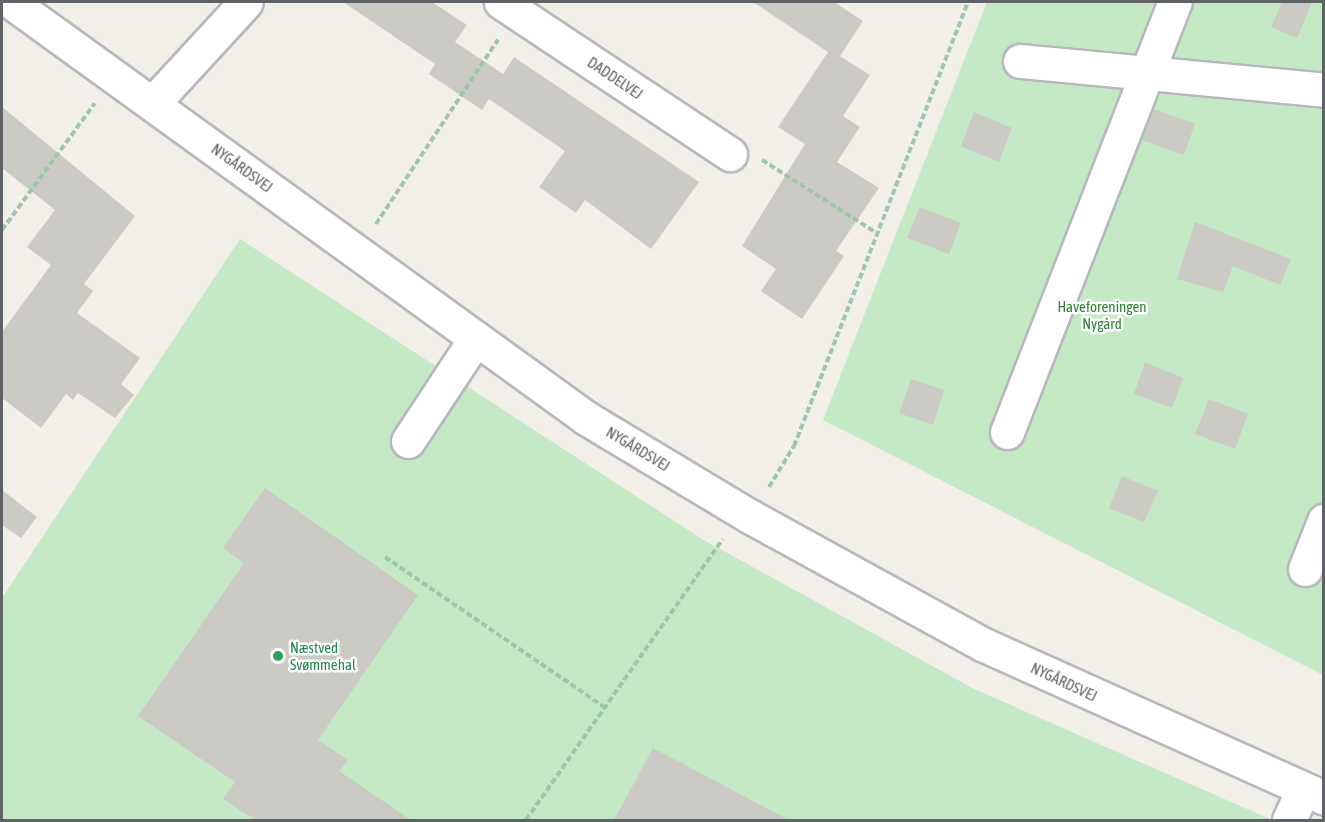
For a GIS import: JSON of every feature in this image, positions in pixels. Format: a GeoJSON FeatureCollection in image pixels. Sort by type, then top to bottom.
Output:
{"type":"FeatureCollection","features":[{"type":"Feature","properties":{"kind":"street","name":"NYGÅRDSVEJ"},"geometry":{"type":"LineString","coordinates":[[11,2],[586,418],[751,517],[982,644],[1313,794]]}},
{"type":"Feature","properties":{"kind":"street"},"geometry":{"type":"LineString","coordinates":[[153,103],[246,2]]}},
{"type":"Feature","properties":{"kind":"street"},"geometry":{"type":"LineString","coordinates":[[1007,432],[1175,2]]}},
{"type":"Feature","properties":{"kind":"street","name":"DADDELVEJ"},"geometry":{"type":"LineString","coordinates":[[509,7],[730,154]]}},
{"type":"Feature","properties":{"kind":"street"},"geometry":{"type":"LineString","coordinates":[[1020,61],[1148,69],[1323,90]]}},
{"type":"Feature","properties":{"kind":"street"},"geometry":{"type":"LineString","coordinates":[[408,441],[476,338]]}},
{"type":"Feature","properties":{"kind":"street"},"geometry":{"type":"LineString","coordinates":[[1305,568],[1323,521]]}},
{"type":"Feature","properties":{"kind":"street"},"geometry":{"type":"LineString","coordinates":[[1289,820],[1313,794]]}},
{"type":"Feature","properties":{"kind":"path"},"geometry":{"type":"LineString","coordinates":[[526,820],[713,548],[751,517],[794,446],[968,2]]}},
{"type":"Feature","properties":{"kind":"path"},"geometry":{"type":"LineString","coordinates":[[357,252],[509,7]]}},
{"type":"Feature","properties":{"kind":"path"},"geometry":{"type":"LineString","coordinates":[[2,230],[115,76]]}},
{"type":"Feature","properties":{"kind":"path"},"geometry":{"type":"LineString","coordinates":[[730,154],[747,150],[878,234]]}},
{"type":"Feature","properties":{"kind":"path"},"geometry":{"type":"LineString","coordinates":[[385,556],[604,707]]}},
{"type":"Feature","properties":{"kind":"green space","name":"Haveforeningen Nygård"},"geometry":{"type":"Polygon","coordinates":[[[987,2],[1323,2],[1323,675],[823,420],[987,2]]]}},
{"type":"Feature","properties":{"kind":"green space"},"geometry":{"type":"Polygon","coordinates":[[[240,239],[702,539],[974,689],[1272,820],[2,820],[2,598],[240,239]]]}},
{"type":"Feature","properties":{"kind":"building"},"geometry":{"type":"Polygon","coordinates":[[[343,2],[432,2],[467,25],[455,42],[503,74],[514,57],[699,182],[651,249],[585,200],[576,213],[539,187],[565,151],[489,99],[482,110],[429,74],[435,64],[343,2]]]}},
{"type":"Feature","properties":{"kind":"building"},"geometry":{"type":"Polygon","coordinates":[[[753,2],[834,2],[863,21],[840,56],[870,75],[843,116],[860,127],[837,162],[879,188],[836,251],[844,256],[802,319],[761,291],[776,269],[742,246],[805,144],[778,127],[828,52],[753,2]]]}},
{"type":"Feature","properties":{"kind":"building"},"geometry":{"type":"Polygon","coordinates":[[[1282,2],[1312,2],[1297,38],[1271,27],[1282,2]]]}},
{"type":"Feature","properties":{"kind":"building"},"geometry":{"type":"Polygon","coordinates":[[[2,107],[135,216],[84,284],[93,291],[77,313],[140,358],[121,384],[134,395],[115,418],[78,393],[73,400],[66,394],[41,428],[2,398],[2,332],[51,265],[27,247],[55,210],[2,168],[2,107]]]}},
{"type":"Feature","properties":{"kind":"building"},"geometry":{"type":"Polygon","coordinates":[[[1154,109],[1195,124],[1184,155],[1142,140],[1154,109]]]}},
{"type":"Feature","properties":{"kind":"building"},"geometry":{"type":"Polygon","coordinates":[[[974,112],[1012,128],[999,162],[961,146],[974,112]]]}},
{"type":"Feature","properties":{"kind":"building"},"geometry":{"type":"Polygon","coordinates":[[[920,207],[961,223],[949,254],[907,238],[920,207]]]}},
{"type":"Feature","properties":{"kind":"building"},"geometry":{"type":"Polygon","coordinates":[[[1195,222],[1291,259],[1280,285],[1233,266],[1223,292],[1177,279],[1195,222]]]}},
{"type":"Feature","properties":{"kind":"building"},"geometry":{"type":"Polygon","coordinates":[[[1145,362],[1183,378],[1172,408],[1134,394],[1145,362]]]}},
{"type":"Feature","properties":{"kind":"building"},"geometry":{"type":"Polygon","coordinates":[[[911,379],[944,390],[933,425],[899,413],[911,379]]]}},
{"type":"Feature","properties":{"kind":"building"},"geometry":{"type":"Polygon","coordinates":[[[1209,399],[1248,414],[1235,449],[1195,434],[1209,399]]]}},
{"type":"Feature","properties":{"kind":"building"},"geometry":{"type":"Polygon","coordinates":[[[1122,476],[1158,491],[1144,522],[1109,508],[1122,476]]]}},
{"type":"Feature","properties":{"kind":"building","name":"Næstved Svømmehal"},"geometry":{"type":"Polygon","coordinates":[[[265,488],[418,595],[318,740],[348,760],[339,771],[411,820],[255,820],[223,799],[235,782],[138,716],[244,563],[223,548],[265,488]]]}},
{"type":"Feature","properties":{"kind":"building"},"geometry":{"type":"Polygon","coordinates":[[[2,490],[37,517],[21,538],[2,525],[2,490]]]}},
{"type":"Feature","properties":{"kind":"building"},"geometry":{"type":"Polygon","coordinates":[[[653,748],[789,820],[614,820],[653,748]]]}},
{"type":"Feature","properties":{"kind":"place","name":"Næstved Svømmehal"},"geometry":{"type":"Point","coordinates":[278,656]}}]}
